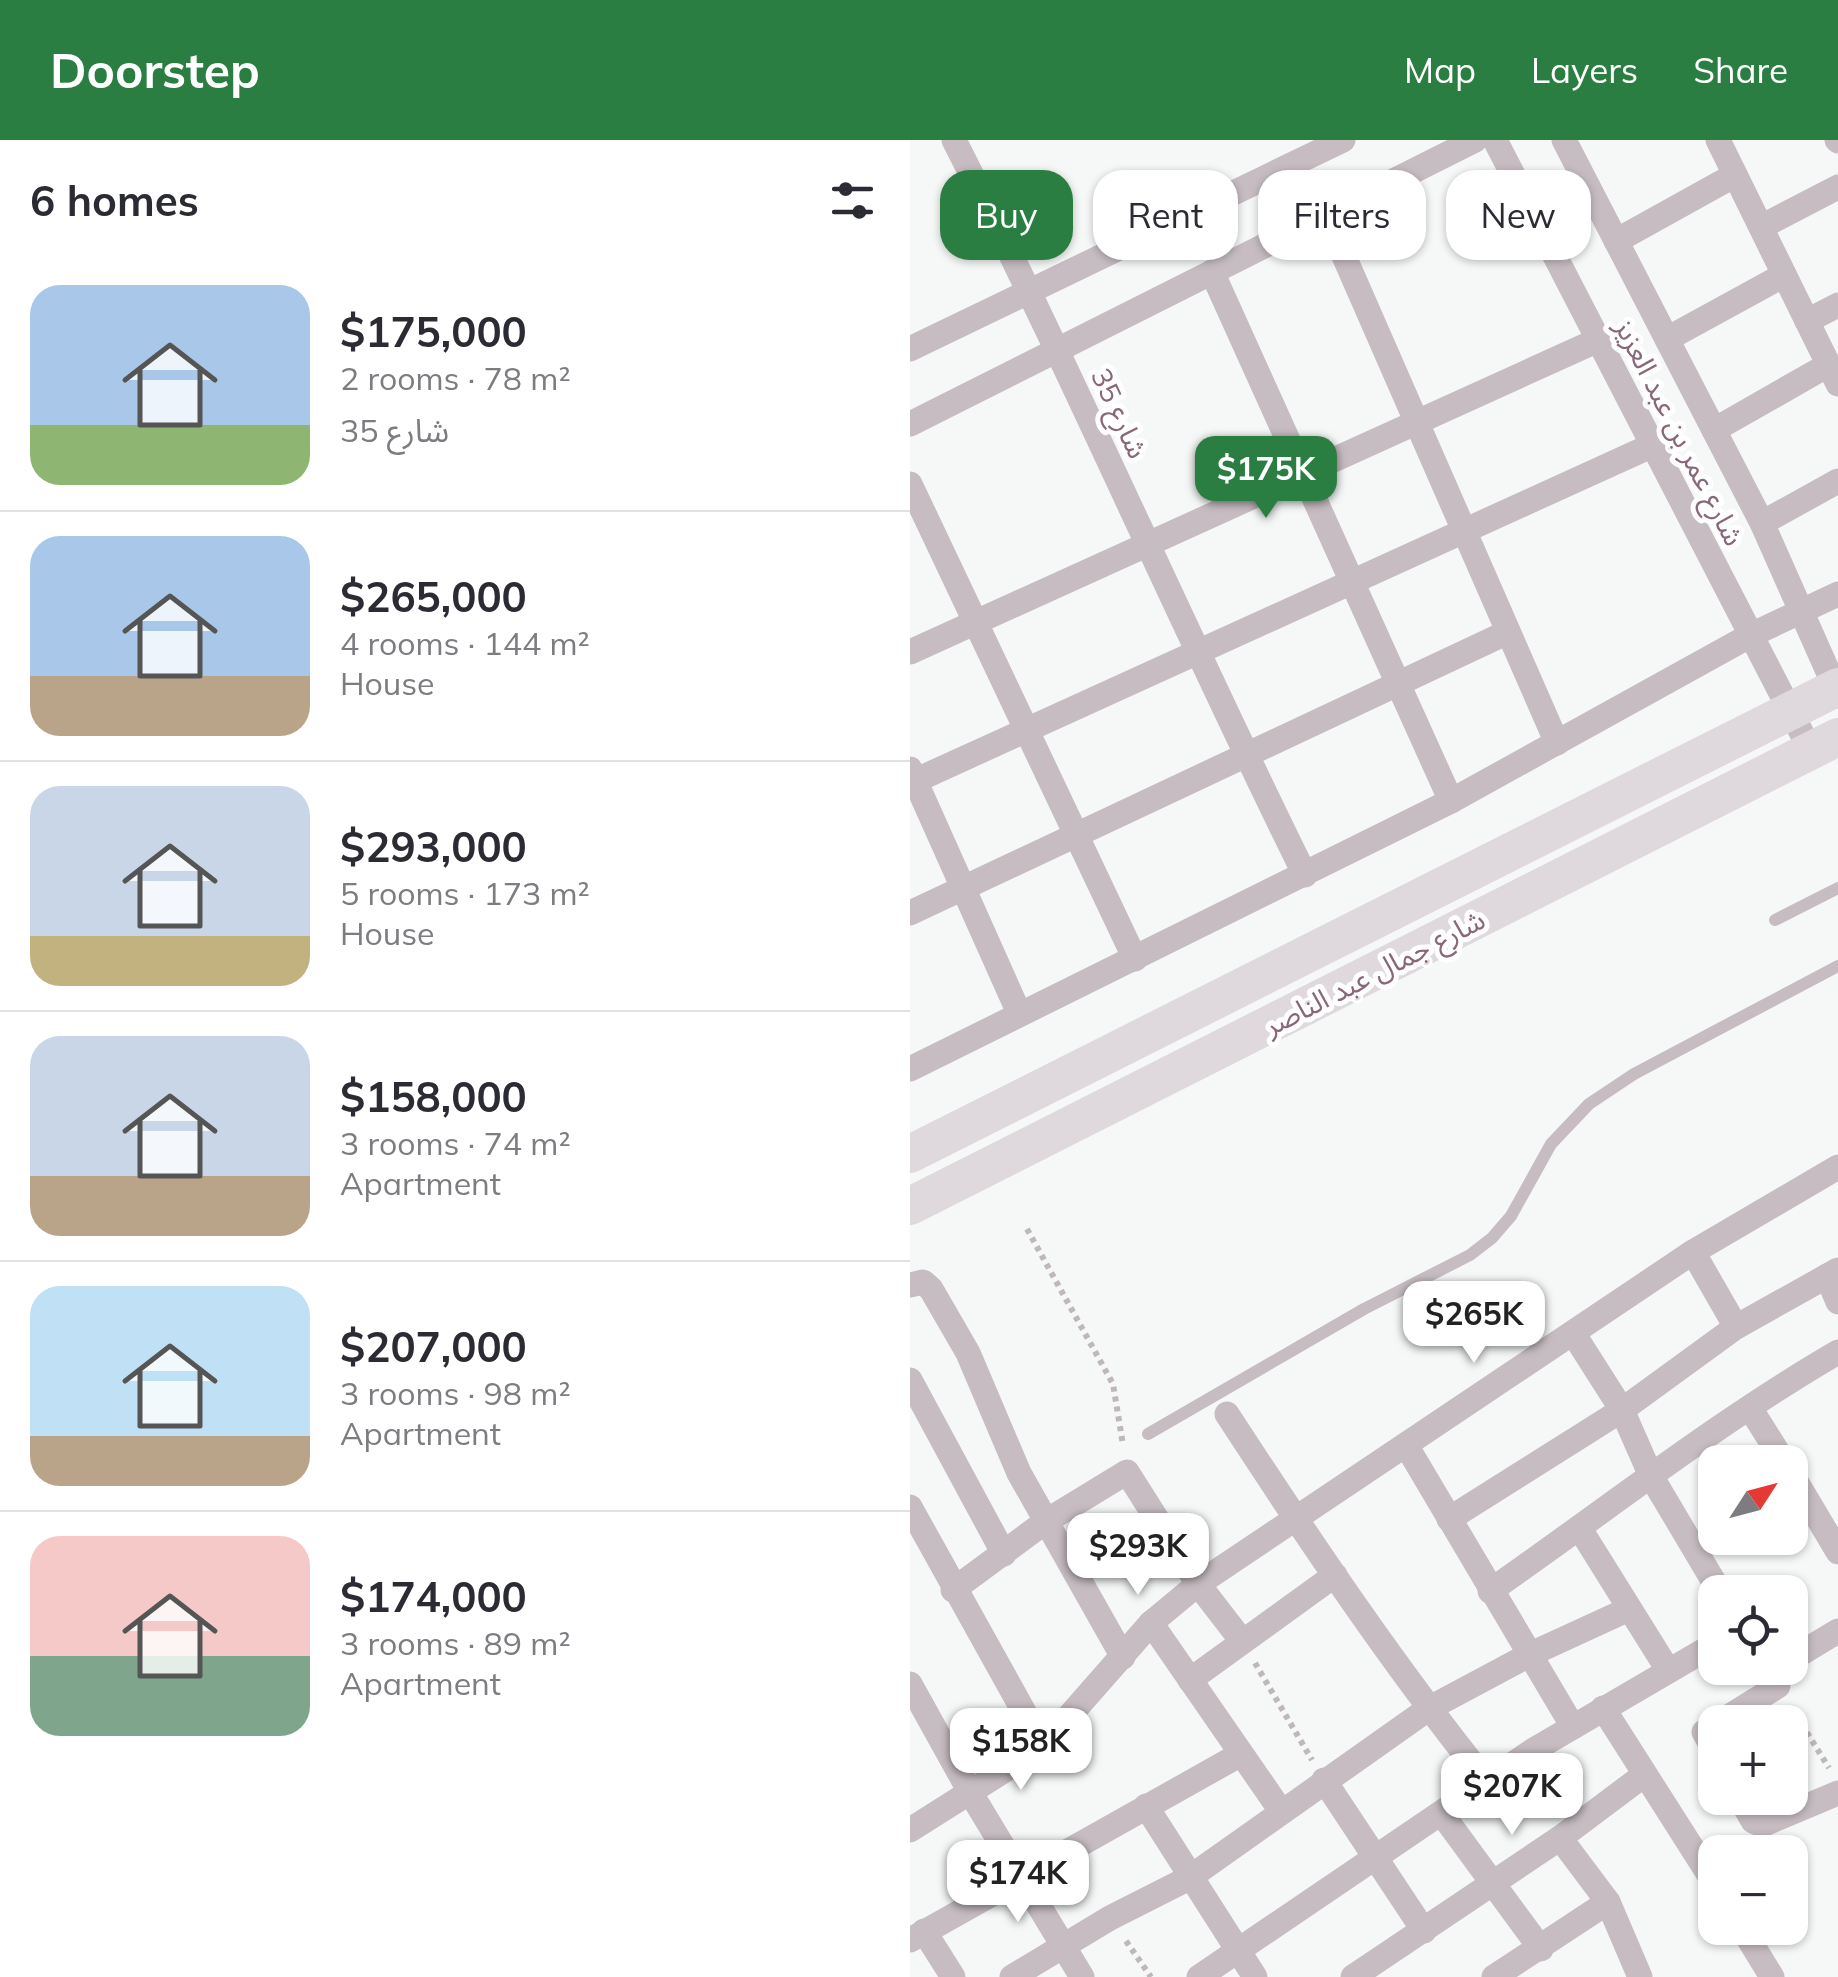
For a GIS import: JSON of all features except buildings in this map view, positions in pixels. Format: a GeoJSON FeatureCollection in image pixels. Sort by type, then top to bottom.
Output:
{"type":"FeatureCollection","features":[{"type":"Feature","properties":{"kind":"main road","name":"شارع جمال عبد الناصر"},"geometry":{"type":"LineString","coordinates":[[910,1154],[1837,690]]}},
{"type":"Feature","properties":{"kind":"main road","name":"شارع جمال عبد الناصر"},"geometry":{"type":"LineString","coordinates":[[910,1206],[1824,744]]}},
{"type":"Feature","properties":{"kind":"street","name":"شارع 35"},"geometry":{"type":"LineString","coordinates":[[954,140],[1030,291],[1305,875]]}},
{"type":"Feature","properties":{"kind":"street"},"geometry":{"type":"LineString","coordinates":[[910,349],[1030,291],[1293,151],[1343,140]]}},
{"type":"Feature","properties":{"kind":"street"},"geometry":{"type":"LineString","coordinates":[[1415,170],[1475,140]]}},
{"type":"Feature","properties":{"kind":"street","name":"شارع عمر بن عبد العزيز"},"geometry":{"type":"LineString","coordinates":[[1495,140],[1792,712],[1824,744]]}},
{"type":"Feature","properties":{"kind":"street"},"geometry":{"type":"LineString","coordinates":[[1714,430],[1833,374],[1718,140]]}},
{"type":"Feature","properties":{"kind":"street","name":"شارع عمر بن عبد العزيز"},"geometry":{"type":"LineString","coordinates":[[1571,143],[1616,241],[1762,524],[1837,690]]}},
{"type":"Feature","properties":{"kind":"street"},"geometry":{"type":"LineString","coordinates":[[1616,241],[1735,175]]}},
{"type":"Feature","properties":{"kind":"street"},"geometry":{"type":"LineString","coordinates":[[1761,227],[1838,187]]}},
{"type":"Feature","properties":{"kind":"street"},"geometry":{"type":"LineString","coordinates":[[910,424],[1258,249]]}},
{"type":"Feature","properties":{"kind":"street"},"geometry":{"type":"LineString","coordinates":[[1346,260],[1556,743]]}},
{"type":"Feature","properties":{"kind":"street"},"geometry":{"type":"LineString","coordinates":[[1212,272],[1451,801]]}},
{"type":"Feature","properties":{"kind":"street"},"geometry":{"type":"LineString","coordinates":[[1666,338],[1784,275]]}},
{"type":"Feature","properties":{"kind":"street"},"geometry":{"type":"LineString","coordinates":[[1807,321],[1838,305]]}},
{"type":"Feature","properties":{"kind":"street"},"geometry":{"type":"LineString","coordinates":[[910,652],[1598,340]]}},
{"type":"Feature","properties":{"kind":"street"},"geometry":{"type":"LineString","coordinates":[[1020,1013],[912,778],[1027,730],[1653,446]]}},
{"type":"Feature","properties":{"kind":"street"},"geometry":{"type":"LineString","coordinates":[[1762,524],[1838,482]]}},
{"type":"Feature","properties":{"kind":"street"},"geometry":{"type":"LineString","coordinates":[[910,484],[1136,959]]}},
{"type":"Feature","properties":{"kind":"street"},"geometry":{"type":"LineString","coordinates":[[910,1069],[1451,801],[1751,636],[1838,594]]}},
{"type":"Feature","properties":{"kind":"street"},"geometry":{"type":"LineString","coordinates":[[910,912],[1508,632]]}},
{"type":"Feature","properties":{"kind":"street"},"geometry":{"type":"LineString","coordinates":[[910,1830],[1043,1746],[1151,1622],[1198,1584],[1693,1252],[1838,1167]]}},
{"type":"Feature","properties":{"kind":"street"},"geometry":{"type":"LineString","coordinates":[[1693,1252],[1736,1327]]}},
{"type":"Feature","properties":{"kind":"street"},"geometry":{"type":"LineString","coordinates":[[1449,1519],[1622,1410],[1736,1327],[1832,1273],[1838,1302]]}},
{"type":"Feature","properties":{"kind":"street"},"geometry":{"type":"LineString","coordinates":[[910,1285],[928,1285],[968,1353],[1018,1474],[1123,1657]]}},
{"type":"Feature","properties":{"kind":"street"},"geometry":{"type":"LineString","coordinates":[[1574,1333],[1622,1410],[1650,1476],[1710,1575]]}},
{"type":"Feature","properties":{"kind":"street"},"geometry":{"type":"LineString","coordinates":[[1490,1591],[1650,1476],[1838,1352]]}},
{"type":"Feature","properties":{"kind":"street"},"geometry":{"type":"LineString","coordinates":[[910,1380],[1004,1554]]}},
{"type":"Feature","properties":{"kind":"street"},"geometry":{"type":"LineString","coordinates":[[1750,1408],[1773,1445]]}},
{"type":"Feature","properties":{"kind":"street"},"geometry":{"type":"LineString","coordinates":[[1228,1414],[1294,1517],[1428,1709],[1488,1782]]}},
{"type":"Feature","properties":{"kind":"street"},"geometry":{"type":"LineString","coordinates":[[1406,1445],[1572,1727]]}},
{"type":"Feature","properties":{"kind":"street"},"geometry":{"type":"LineString","coordinates":[[953,1590],[1045,1522],[1127,1472],[1198,1584],[1242,1640]]}},
{"type":"Feature","properties":{"kind":"street"},"geometry":{"type":"LineString","coordinates":[[1808,1499],[1835,1540]]}},
{"type":"Feature","properties":{"kind":"street"},"geometry":{"type":"LineString","coordinates":[[910,1507],[1043,1746]]}},
{"type":"Feature","properties":{"kind":"street"},"geometry":{"type":"LineString","coordinates":[[1580,1529],[1668,1670]]}},
{"type":"Feature","properties":{"kind":"street"},"geometry":{"type":"LineString","coordinates":[[1190,1680],[1335,1575]]}},
{"type":"Feature","properties":{"kind":"street"},"geometry":{"type":"LineString","coordinates":[[1012,1977],[1110,1918],[1189,1878],[1428,1709],[1629,1609]]}},
{"type":"Feature","properties":{"kind":"street"},"geometry":{"type":"LineString","coordinates":[[1151,1622],[1281,1811]]}},
{"type":"Feature","properties":{"kind":"street"},"geometry":{"type":"LineString","coordinates":[[1808,1650],[1838,1631]]}},
{"type":"Feature","properties":{"kind":"street"},"geometry":{"type":"LineString","coordinates":[[1198,1977],[1572,1727],[1698,1653]]}},
{"type":"Feature","properties":{"kind":"street"},"geometry":{"type":"LineString","coordinates":[[910,1684],[1082,1977]]}},
{"type":"Feature","properties":{"kind":"street"},"geometry":{"type":"LineString","coordinates":[[1738,1705],[1760,1685]]}},
{"type":"Feature","properties":{"kind":"street"},"geometry":{"type":"LineString","coordinates":[[1603,1708],[1698,1858]]}},
{"type":"Feature","properties":{"kind":"street"},"geometry":{"type":"LineString","coordinates":[[953,1977],[917,1935],[1241,1754]]}},
{"type":"Feature","properties":{"kind":"street"},"geometry":{"type":"LineString","coordinates":[[1353,1977],[1383,1969],[1424,1931],[1644,1776]]}},
{"type":"Feature","properties":{"kind":"street"},"geometry":{"type":"LineString","coordinates":[[1324,1780],[1424,1931]]}},
{"type":"Feature","properties":{"kind":"street"},"geometry":{"type":"LineString","coordinates":[[1808,1806],[1838,1793]]}},
{"type":"Feature","properties":{"kind":"street"},"geometry":{"type":"LineString","coordinates":[[1146,1806],[1256,1977]]}},
{"type":"Feature","properties":{"kind":"street"},"geometry":{"type":"LineString","coordinates":[[1442,1814],[1542,1949]]}},
{"type":"Feature","properties":{"kind":"street"},"geometry":{"type":"LineString","coordinates":[[1750,1815],[1762,1825],[1786,1815]]}},
{"type":"Feature","properties":{"kind":"street"},"geometry":{"type":"LineString","coordinates":[[1560,1838],[1608,1902],[1640,1977]]}},
{"type":"Feature","properties":{"kind":"street"},"geometry":{"type":"LineString","coordinates":[[1504,1975],[1608,1902]]}},
{"type":"Feature","properties":{"kind":"street"},"geometry":{"type":"LineString","coordinates":[[1752,1945],[1772,1977]]}},
{"type":"Feature","properties":{"kind":"lane"},"geometry":{"type":"LineString","coordinates":[[1775,920],[1838,888]]}},
{"type":"Feature","properties":{"kind":"lane"},"geometry":{"type":"LineString","coordinates":[[1148,1434],[1364,1310],[1470,1255],[1492,1238],[1510,1216],[1552,1144],[1588,1104],[1634,1074],[1838,966]]}},
{"type":"Feature","properties":{"kind":"path"},"geometry":{"type":"LineString","coordinates":[[1027,1229],[1113,1384],[1127,1472]]}},
{"type":"Feature","properties":{"kind":"path"},"geometry":{"type":"LineString","coordinates":[[1242,1640],[1324,1780]]}},
{"type":"Feature","properties":{"kind":"path"},"geometry":{"type":"LineString","coordinates":[[1784,1685],[1838,1782]]}},
{"type":"Feature","properties":{"kind":"path"},"geometry":{"type":"LineString","coordinates":[[1110,1918],[1151,1977]]}}]}
